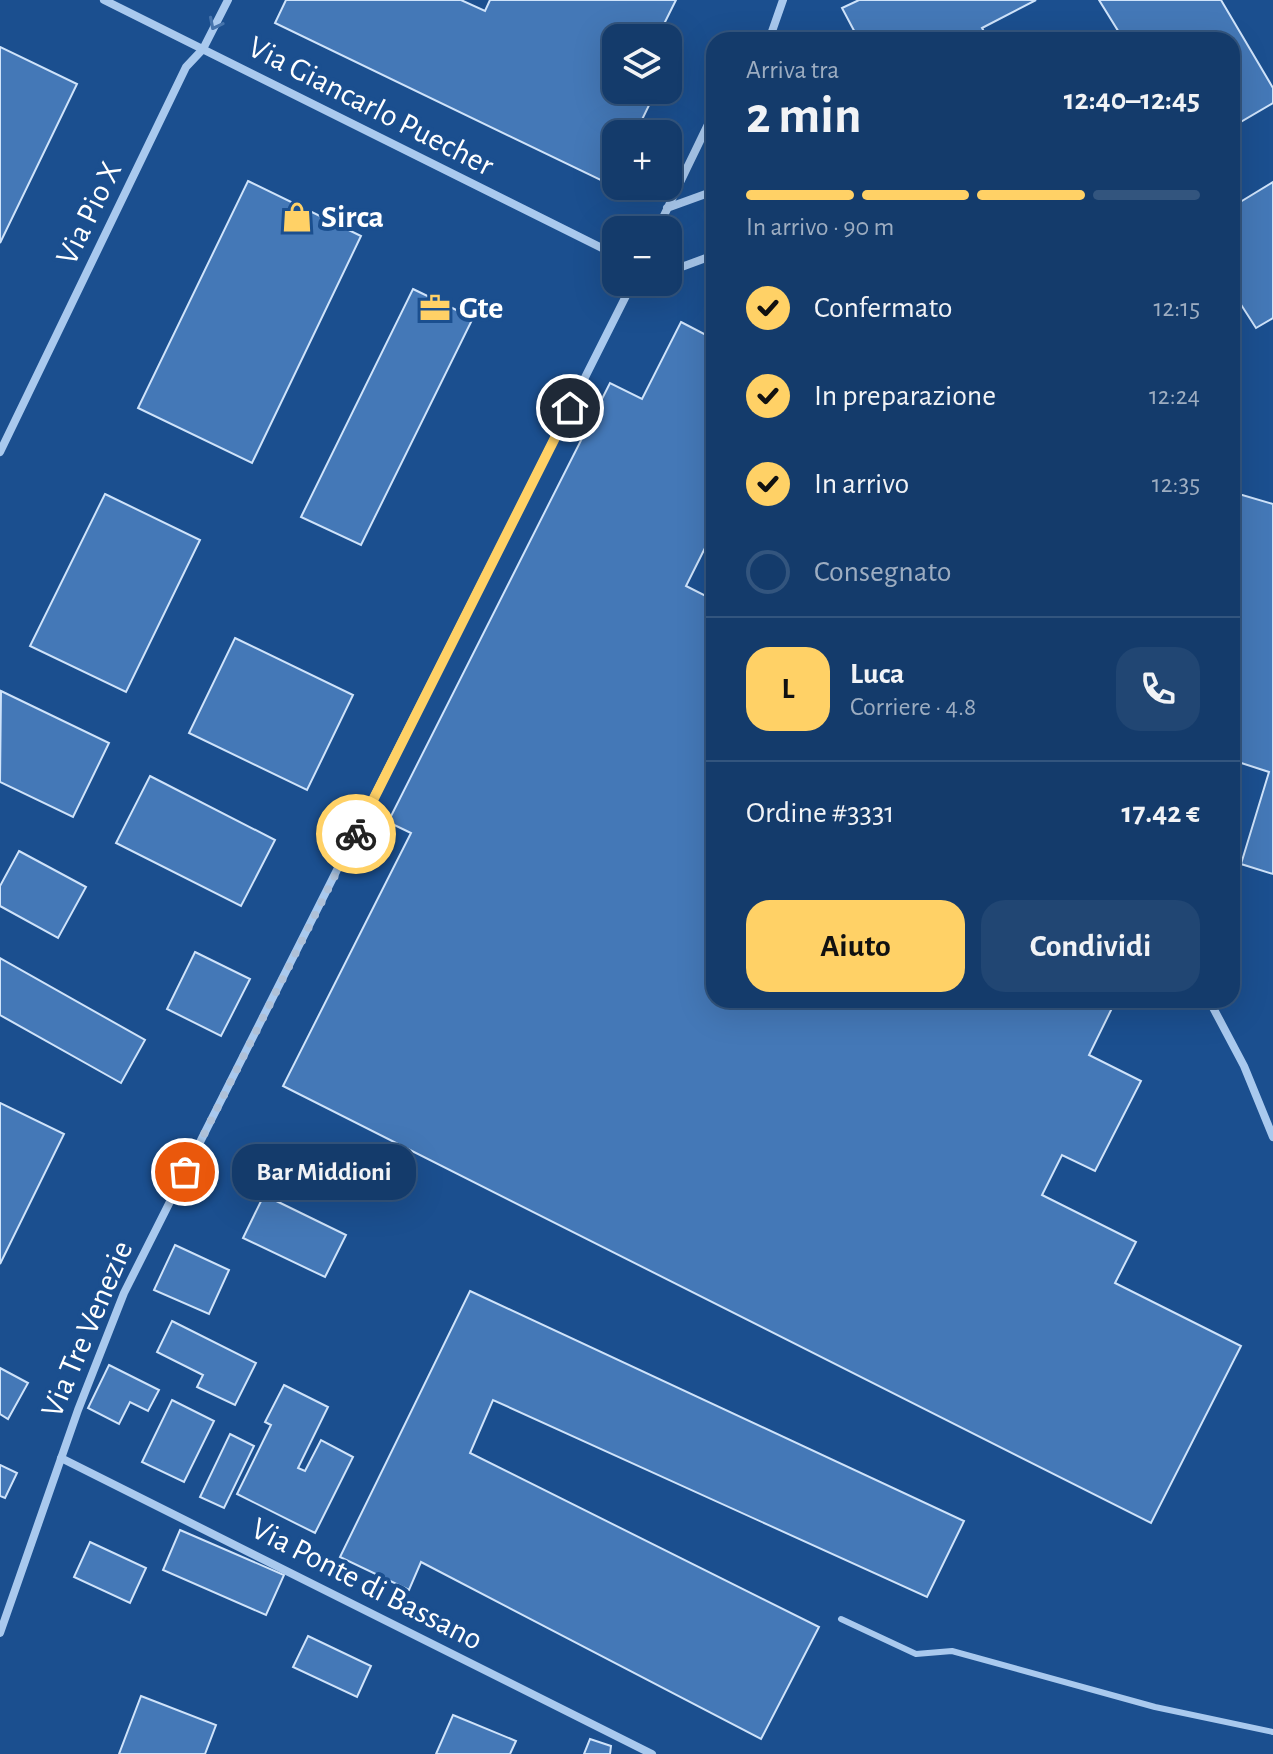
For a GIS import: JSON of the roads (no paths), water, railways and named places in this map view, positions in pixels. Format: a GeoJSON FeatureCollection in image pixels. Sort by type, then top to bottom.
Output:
{"type":"FeatureCollection","features":[{"type":"Feature","properties":{"kind":"street","name":"Via Giancarlo Puecher"},"geometry":{"type":"LineString","coordinates":[[104,0],[602,248]]}},
{"type":"Feature","properties":{"kind":"street","name":"Via Pio X"},"geometry":{"type":"LineString","coordinates":[[0,452],[186,67],[203,49],[228,0]]}},
{"type":"Feature","properties":{"kind":"street"},"geometry":{"type":"LineString","coordinates":[[770,32],[783,0]]}},
{"type":"Feature","properties":{"kind":"street"},"geometry":{"type":"LineString","coordinates":[[663,216],[706,128]]}},
{"type":"Feature","properties":{"kind":"street"},"geometry":{"type":"LineString","coordinates":[[667,208],[706,194]]}},
{"type":"Feature","properties":{"kind":"street"},"geometry":{"type":"LineString","coordinates":[[682,267],[706,258]]}},
{"type":"Feature","properties":{"kind":"street","name":"Via Tre Venezie"},"geometry":{"type":"LineString","coordinates":[[0,1633],[61,1458],[124,1293],[626,296]]}},
{"type":"Feature","properties":{"kind":"street"},"geometry":{"type":"LineString","coordinates":[[1213,1008],[1253,1086],[1273,1137]]}},
{"type":"Feature","properties":{"kind":"street","name":"Via Ponte di Bassano"},"geometry":{"type":"LineString","coordinates":[[61,1458],[652,1754]]}},
{"type":"Feature","properties":{"kind":"lane"},"geometry":{"type":"LineString","coordinates":[[841,1619],[916,1654],[952,1651],[1155,1707],[1273,1732]]}},
{"type":"Feature","properties":{"kind":"place","name":"Sirca"},"geometry":{"type":"Point","coordinates":[297,217]}},
{"type":"Feature","properties":{"kind":"place","name":"Gte"},"geometry":{"type":"Point","coordinates":[435,308]}},
{"type":"Feature","properties":{"kind":"place","name":"Bar Middioni"},"geometry":{"type":"Point","coordinates":[185,1172]}}]}
